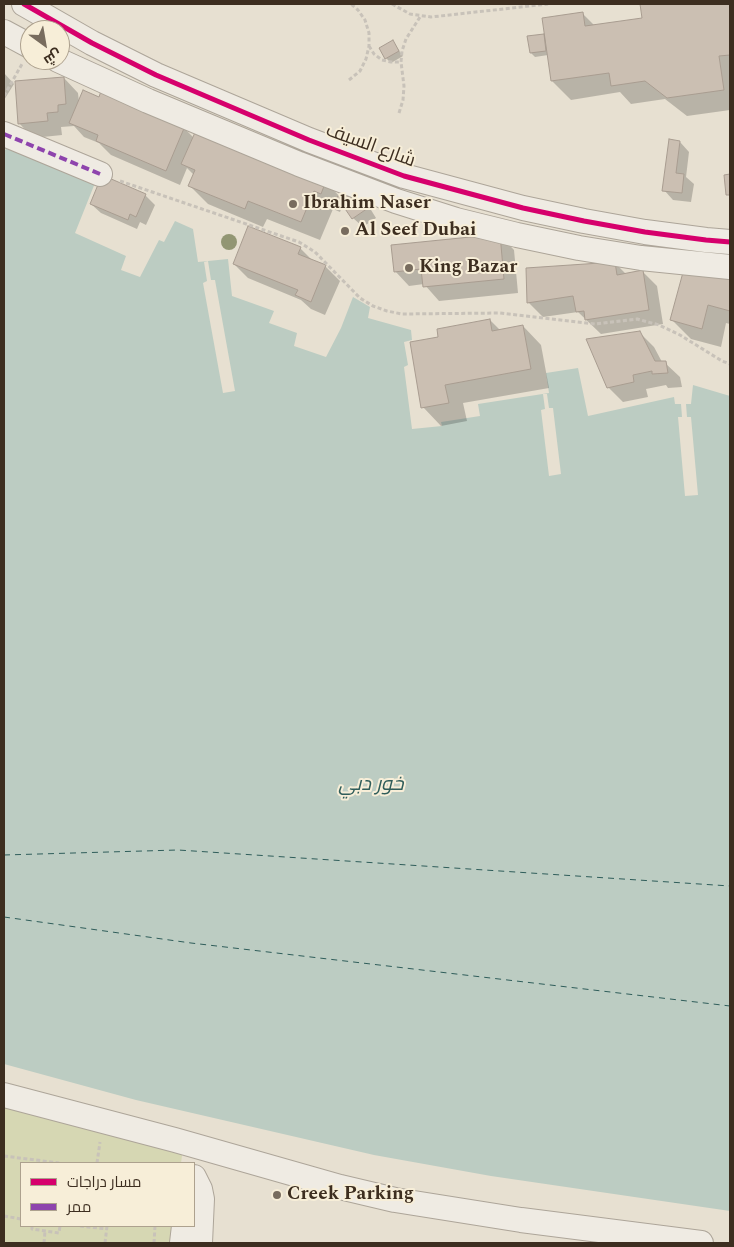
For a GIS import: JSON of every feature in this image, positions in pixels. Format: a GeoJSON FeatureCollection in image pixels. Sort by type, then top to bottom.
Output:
{"type":"FeatureCollection","features":[{"type":"Feature","properties":{"kind":"street","name":"شارع السيف"},"geometry":{"type":"LineString","coordinates":[[24,4],[92,43],[156,75],[309,140],[404,176],[514,206],[584,221],[653,233],[730,242]]}},
{"type":"Feature","properties":{"kind":"street"},"geometry":{"type":"LineString","coordinates":[[4,32],[20,45]]}},
{"type":"Feature","properties":{"kind":"street"},"geometry":{"type":"LineString","coordinates":[[70,65],[240,140],[405,204],[482,226],[579,248],[641,258],[730,267]]}},
{"type":"Feature","properties":{"kind":"street"},"geometry":{"type":"LineString","coordinates":[[4,134],[100,174]]}},
{"type":"Feature","properties":{"kind":"street"},"geometry":{"type":"LineString","coordinates":[[4,1095],[175,1140],[340,1187],[395,1200],[520,1220],[701,1243]]}},
{"type":"Feature","properties":{"kind":"street"},"geometry":{"type":"LineString","coordinates":[[175,1140],[182,1146],[190,1162]]}},
{"type":"Feature","properties":{"kind":"street"},"geometry":{"type":"LineString","coordinates":[[195,1179],[200,1190],[198,1208],[200,1243]]}},
{"type":"Feature","properties":{"kind":"street"},"geometry":{"type":"LineString","coordinates":[[182,1243],[184,1227]]}},
{"type":"Feature","properties":{"kind":"path"},"geometry":{"type":"LineString","coordinates":[[349,80],[360,71],[366,59],[369,33],[365,20],[351,4]]}},
{"type":"Feature","properties":{"kind":"path"},"geometry":{"type":"LineString","coordinates":[[392,4],[401,10],[420,16],[431,17],[548,4]]}},
{"type":"Feature","properties":{"kind":"path"},"geometry":{"type":"LineString","coordinates":[[399,113],[403,100],[404,86],[400,62],[402,52],[406,39],[420,16]]}},
{"type":"Feature","properties":{"kind":"path"},"geometry":{"type":"LineString","coordinates":[[368,46],[382,60],[400,62]]}},
{"type":"Feature","properties":{"kind":"path"},"geometry":{"type":"LineString","coordinates":[[4,96],[20,67]]}},
{"type":"Feature","properties":{"kind":"path"},"geometry":{"type":"LineString","coordinates":[[100,174],[299,242],[315,252],[360,298],[373,306],[387,311],[409,314],[500,313],[595,324],[637,319],[659,325],[680,334],[722,361],[730,364]]}},
{"type":"Feature","properties":{"kind":"path"},"geometry":{"type":"LineString","coordinates":[[4,1156],[45,1162]]}},
{"type":"Feature","properties":{"kind":"path"},"geometry":{"type":"LineString","coordinates":[[4,1216],[20,1219]]}},
{"type":"Feature","properties":{"kind":"path"},"geometry":{"type":"LineString","coordinates":[[32,1227],[32,1229],[59,1233],[60,1227]]}},
{"type":"Feature","properties":{"kind":"path"},"geometry":{"type":"LineString","coordinates":[[105,1243],[107,1227]]}},
{"type":"Feature","properties":{"kind":"path"},"geometry":{"type":"LineString","coordinates":[[154,1243],[155,1227]]}},
{"type":"Feature","properties":{"kind":"path"},"geometry":{"type":"LineString","coordinates":[[44,1243],[45,1231]]}},
{"type":"Feature","properties":{"kind":"green space"},"geometry":{"type":"Polygon","coordinates":[[[4,1103],[183,1148],[181,1162],[20,1162],[20,1227],[173,1227],[171,1243],[4,1243],[4,1103]]]}},
{"type":"Feature","properties":{"kind":"water","name":"خور دبي"},"geometry":{"type":"Polygon","coordinates":[[[9,146],[95,183],[75,233],[126,256],[121,270],[140,277],[159,240],[164,242],[175,221],[193,229],[198,262],[228,259],[232,296],[274,311],[269,323],[297,333],[294,346],[326,357],[341,328],[353,297],[370,307],[368,318],[411,330],[412,340],[404,342],[408,365],[404,367],[412,429],[442,426],[441,422],[480,416],[478,404],[549,393],[546,373],[578,368],[588,416],[674,397],[675,404],[691,404],[693,385],[730,396],[730,1211],[491,1176],[374,1155],[136,1100],[4,1064],[4,151],[9,146]]]}},
{"type":"Feature","properties":{"kind":"pier"},"geometry":{"type":"Polygon","coordinates":[[[208,261],[211,280],[215,280],[235,391],[223,393],[203,283],[207,281],[204,262],[208,261]]]}},
{"type":"Feature","properties":{"kind":"pier"},"geometry":{"type":"Polygon","coordinates":[[[543,394],[547,394],[549,408],[553,408],[561,474],[549,476],[541,410],[545,409],[543,394]]]}},
{"type":"Feature","properties":{"kind":"pier"},"geometry":{"type":"Polygon","coordinates":[[[681,404],[686,404],[687,417],[691,417],[698,495],[685,496],[678,417],[682,417],[681,404]]]}},
{"type":"Feature","properties":{"kind":"building"},"geometry":{"type":"Polygon","coordinates":[[[640,4],[730,4],[730,55],[719,56],[724,90],[667,98],[645,81],[611,86],[609,73],[551,81],[542,18],[583,12],[585,26],[642,18],[640,4]]]}},
{"type":"Feature","properties":{"kind":"building"},"geometry":{"type":"Polygon","coordinates":[[[544,34],[546,51],[530,53],[527,36],[544,34]]]}},
{"type":"Feature","properties":{"kind":"building"},"geometry":{"type":"Polygon","coordinates":[[[393,40],[399,51],[385,59],[379,48],[393,40]]]}},
{"type":"Feature","properties":{"kind":"building"},"geometry":{"type":"Polygon","coordinates":[[[64,77],[66,104],[58,105],[58,112],[47,113],[48,121],[18,124],[15,81],[64,77]]]}},
{"type":"Feature","properties":{"kind":"building"},"geometry":{"type":"Polygon","coordinates":[[[83,90],[99,97],[101,91],[185,126],[166,171],[96,141],[98,135],[69,123],[83,90]]]}},
{"type":"Feature","properties":{"kind":"building"},"geometry":{"type":"Polygon","coordinates":[[[197,128],[326,181],[321,194],[314,191],[301,222],[248,201],[245,209],[188,186],[195,170],[181,164],[197,128]]]}},
{"type":"Feature","properties":{"kind":"building"},"geometry":{"type":"Polygon","coordinates":[[[669,139],[680,141],[676,173],[684,174],[682,193],[662,191],[669,139]]]}},
{"type":"Feature","properties":{"kind":"building"},"geometry":{"type":"Polygon","coordinates":[[[730,174],[730,195],[726,195],[724,175],[730,174]]]}},
{"type":"Feature","properties":{"kind":"building"},"geometry":{"type":"Polygon","coordinates":[[[102,175],[146,194],[136,217],[130,214],[128,220],[90,204],[102,175]]]}},
{"type":"Feature","properties":{"kind":"building"},"geometry":{"type":"Polygon","coordinates":[[[353,186],[368,208],[352,219],[337,197],[353,186]]]}},
{"type":"Feature","properties":{"kind":"building"},"geometry":{"type":"Polygon","coordinates":[[[248,226],[301,247],[298,254],[326,265],[311,302],[295,295],[298,290],[233,264],[248,226]]]}},
{"type":"Feature","properties":{"kind":"building"},"geometry":{"type":"Polygon","coordinates":[[[500,234],[504,279],[423,287],[421,269],[394,272],[391,245],[500,234]]]}},
{"type":"Feature","properties":{"kind":"building"},"geometry":{"type":"Polygon","coordinates":[[[615,262],[617,275],[643,270],[649,310],[585,320],[584,311],[576,312],[573,296],[527,303],[526,268],[615,262]]]}},
{"type":"Feature","properties":{"kind":"building"},"geometry":{"type":"Polygon","coordinates":[[[685,265],[730,275],[730,311],[708,305],[702,329],[670,320],[685,265]]]}},
{"type":"Feature","properties":{"kind":"building"},"geometry":{"type":"Polygon","coordinates":[[[490,319],[492,331],[523,325],[531,369],[445,385],[449,403],[421,408],[410,342],[438,337],[437,329],[490,319]]]}},
{"type":"Feature","properties":{"kind":"building"},"geometry":{"type":"Polygon","coordinates":[[[640,331],[655,361],[666,361],[668,373],[652,374],[652,371],[633,375],[634,382],[607,388],[586,339],[640,331]]]}},
{"type":"Feature","properties":{"kind":"ferry route"},"geometry":{"type":"LineString","coordinates":[[4,855],[178,850],[730,886]]}},
{"type":"Feature","properties":{"kind":"ferry route"},"geometry":{"type":"LineString","coordinates":[[4,917],[191,943],[730,1006]]}},
{"type":"Feature","properties":{"kind":"marked path"},"geometry":{"type":"LineString","coordinates":[[4,134],[100,174]]}},
{"type":"Feature","properties":{"kind":"cycle path"},"geometry":{"type":"LineString","coordinates":[[24,4],[92,43],[156,75],[309,140],[404,176],[523,208],[584,221],[645,232],[730,242]]}},
{"type":"Feature","properties":{"kind":"place","name":"Ibrahim Naser"},"geometry":{"type":"Point","coordinates":[293,204]}},
{"type":"Feature","properties":{"kind":"place","name":"Al Seef Dubai"},"geometry":{"type":"Point","coordinates":[345,231]}},
{"type":"Feature","properties":{"kind":"place","name":"King Bazar"},"geometry":{"type":"Point","coordinates":[409,268]}},
{"type":"Feature","properties":{"kind":"place","name":"Creek Parking"},"geometry":{"type":"Point","coordinates":[277,1195]}}]}
